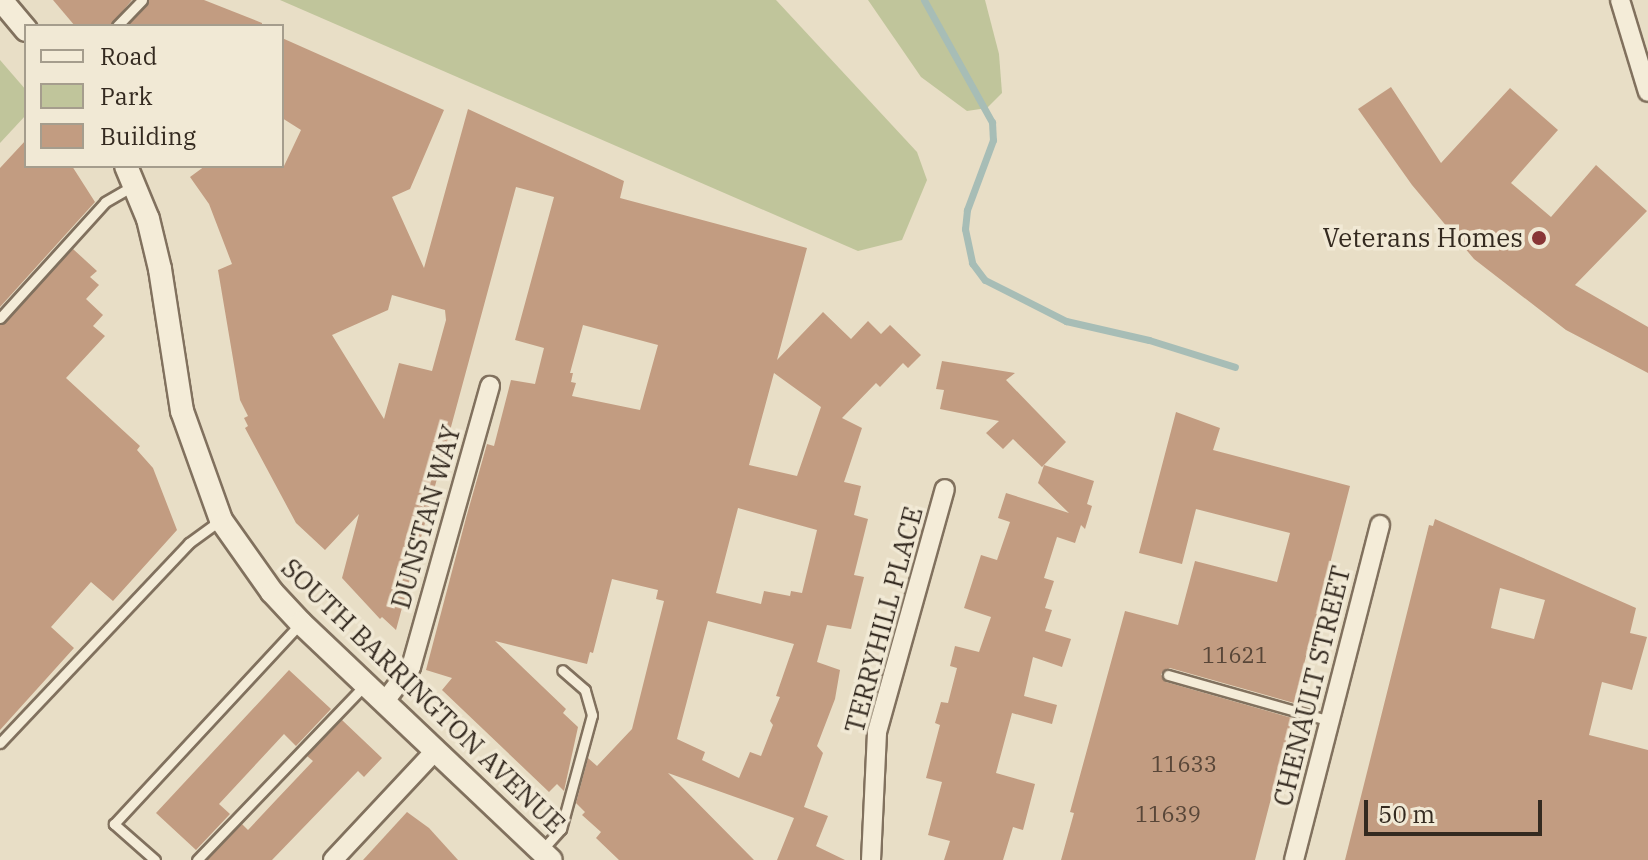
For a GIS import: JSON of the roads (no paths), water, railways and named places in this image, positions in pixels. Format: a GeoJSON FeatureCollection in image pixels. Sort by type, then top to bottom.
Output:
{"type":"FeatureCollection","features":[{"type":"Feature","properties":{"kind":"street"},"geometry":{"type":"LineString","coordinates":[[1,0],[24,28]]}},
{"type":"Feature","properties":{"kind":"street"},"geometry":{"type":"LineString","coordinates":[[1620,0],[1648,92]]}},
{"type":"Feature","properties":{"kind":"street","name":"SOUTH BARRINGTON AVENUE"},"geometry":{"type":"LineString","coordinates":[[130,175],[160,269],[182,411],[221,520],[272,592],[301,623],[546,856]]}},
{"type":"Feature","properties":{"kind":"street","name":"DUNSTAN WAY"},"geometry":{"type":"LineString","coordinates":[[385,701],[411,667],[490,386]]}},
{"type":"Feature","properties":{"kind":"street","name":"TERRYHILL PLACE"},"geometry":{"type":"LineString","coordinates":[[871,860],[880,716],[945,489]]}},
{"type":"Feature","properties":{"kind":"street","name":"CHENAULT STREET"},"geometry":{"type":"LineString","coordinates":[[1294,860],[1380,525]]}},
{"type":"Feature","properties":{"kind":"street"},"geometry":{"type":"LineString","coordinates":[[333,860],[436,750]]}},
{"type":"Feature","properties":{"kind":"lane"},"geometry":{"type":"LineString","coordinates":[[119,24],[142,0]]}},
{"type":"Feature","properties":{"kind":"lane"},"geometry":{"type":"LineString","coordinates":[[0,318],[130,175]]}},
{"type":"Feature","properties":{"kind":"lane"},"geometry":{"type":"LineString","coordinates":[[0,743],[179,552],[221,520]]}},
{"type":"Feature","properties":{"kind":"lane"},"geometry":{"type":"LineString","coordinates":[[155,860],[114,824],[301,623]]}},
{"type":"Feature","properties":{"kind":"lane"},"geometry":{"type":"LineString","coordinates":[[546,856],[561,829],[592,715],[585,690],[562,670]]}},
{"type":"Feature","properties":{"kind":"lane"},"geometry":{"type":"LineString","coordinates":[[1168,675],[1331,721]]}},
{"type":"Feature","properties":{"kind":"lane"},"geometry":{"type":"LineString","coordinates":[[197,860],[366,684]]}},
{"type":"Feature","properties":{"kind":"waterway"},"geometry":{"type":"LineString","coordinates":[[924,0],[992,122],[993,140],[967,210],[965,229],[972,263],[985,280],[1066,321],[1149,340],[1235,367]]}},
{"type":"Feature","properties":{"kind":"place","name":"Veterans Homes"},"geometry":{"type":"Point","coordinates":[1539,238]}}]}
